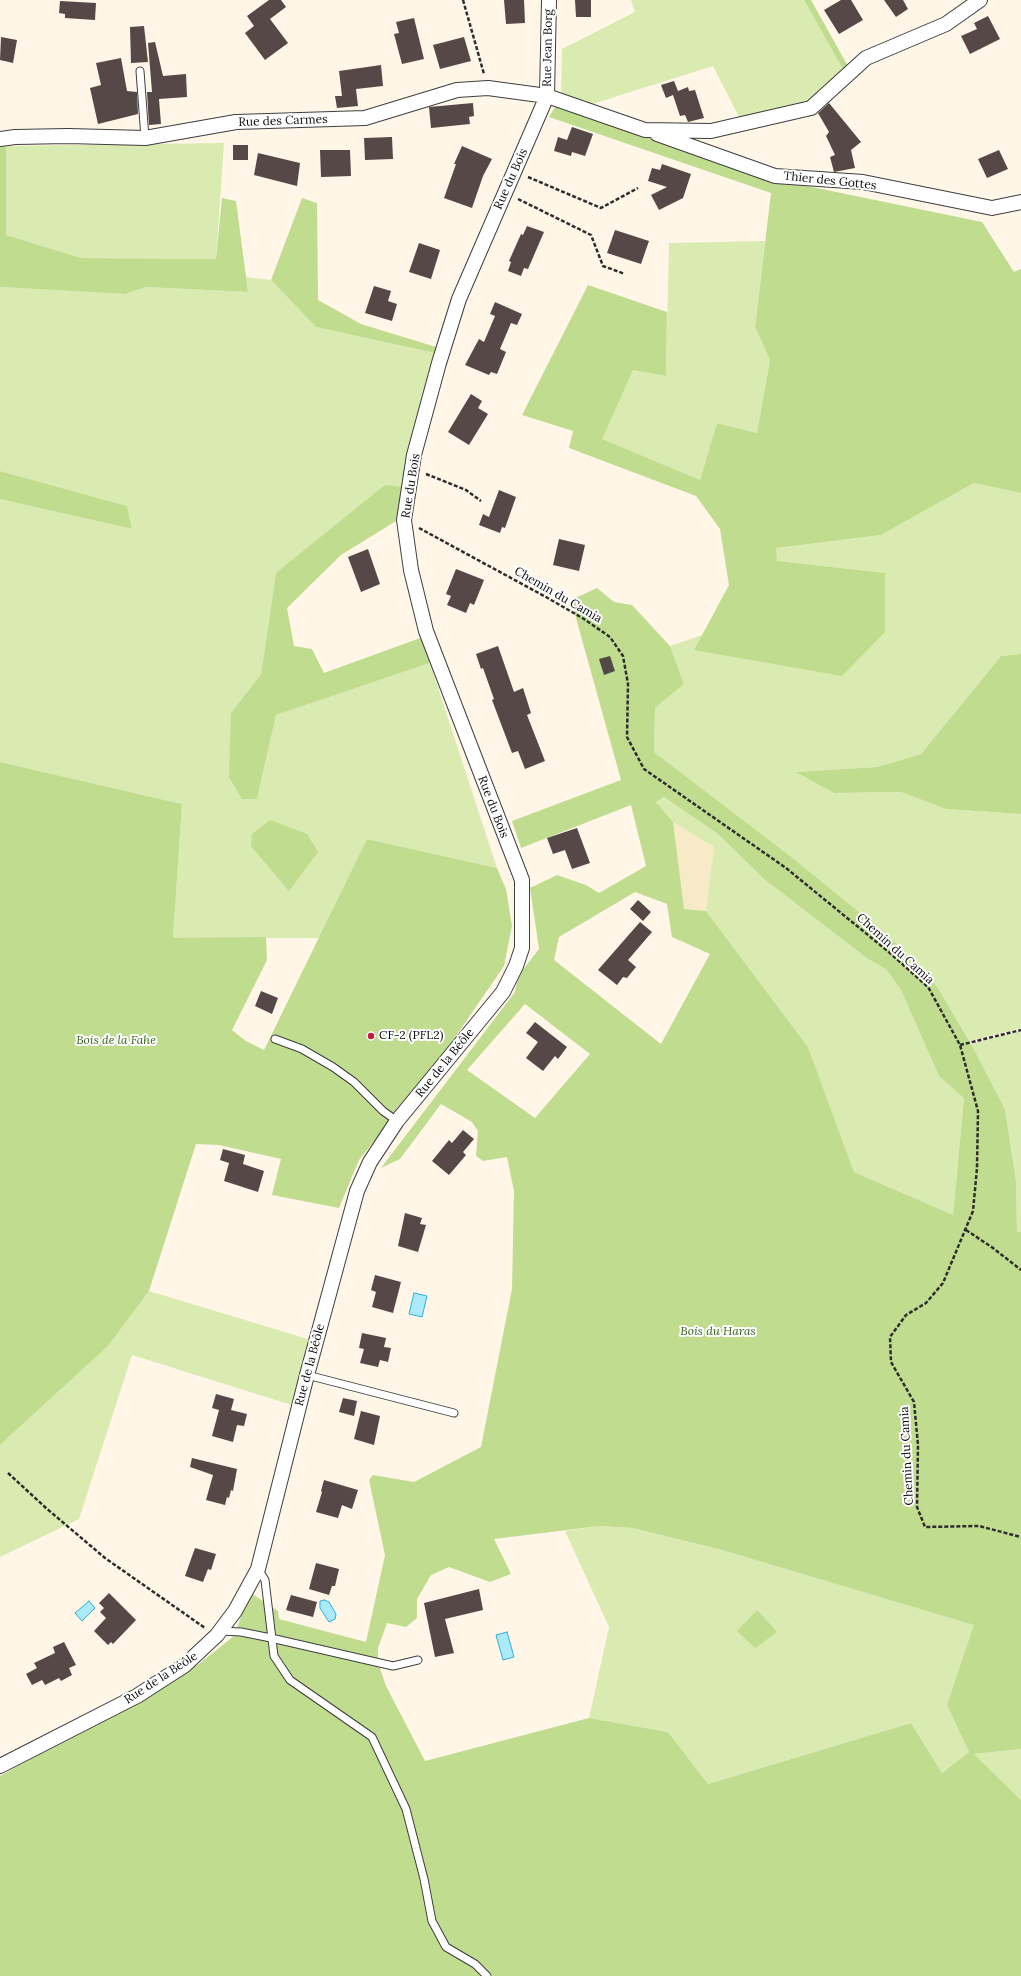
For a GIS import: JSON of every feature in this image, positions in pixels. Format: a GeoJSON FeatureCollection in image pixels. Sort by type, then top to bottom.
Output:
{"type":"FeatureCollection","features":[{"type":"Feature","properties":{"kind":"street","name":"Rue Jean Borg"},"geometry":{"type":"LineString","coordinates":[[547,96],[549,0]]}},
{"type":"Feature","properties":{"kind":"street"},"geometry":{"type":"LineString","coordinates":[[645,130],[711,131],[811,108],[866,58],[946,24],[980,0]]}},
{"type":"Feature","properties":{"kind":"street","name":"Rue des Carmes"},"geometry":{"type":"LineString","coordinates":[[0,139],[15,137],[145,138],[236,122],[365,118],[456,90],[488,88],[547,96]]}},
{"type":"Feature","properties":{"kind":"street","name":"Thier des Gottes"},"geometry":{"type":"LineString","coordinates":[[547,96],[775,176],[863,182],[992,208],[1021,202]]}},
{"type":"Feature","properties":{"kind":"street","name":"Rue du Bois"},"geometry":{"type":"LineString","coordinates":[[522,880],[426,631],[411,570],[404,520],[412,468],[439,363],[459,299],[547,96]]}},
{"type":"Feature","properties":{"kind":"street","name":"Rue de la Béôle"},"geometry":{"type":"LineString","coordinates":[[0,1766],[137,1696],[185,1665],[219,1633],[235,1611],[258,1568],[307,1375],[358,1191],[370,1162],[397,1121],[503,992],[516,966],[522,948],[522,880]]}},
{"type":"Feature","properties":{"kind":"lane"},"geometry":{"type":"LineString","coordinates":[[140,71],[145,138]]}},
{"type":"Feature","properties":{"kind":"lane"},"geometry":{"type":"LineString","coordinates":[[275,1039],[302,1049],[333,1067],[354,1082],[383,1111],[397,1121]]}},
{"type":"Feature","properties":{"kind":"lane"},"geometry":{"type":"LineString","coordinates":[[307,1375],[454,1413]]}},
{"type":"Feature","properties":{"kind":"lane"},"geometry":{"type":"LineString","coordinates":[[258,1568],[265,1580],[274,1656],[290,1680],[372,1737],[406,1809],[424,1879],[432,1921],[446,1947],[475,1964],[487,1976]]}},
{"type":"Feature","properties":{"kind":"lane"},"geometry":{"type":"LineString","coordinates":[[219,1633],[241,1632],[393,1666],[418,1660]]}},
{"type":"Feature","properties":{"kind":"path"},"geometry":{"type":"LineString","coordinates":[[462,0],[488,88]]}},
{"type":"Feature","properties":{"kind":"path"},"geometry":{"type":"LineString","coordinates":[[514,171],[601,208],[638,188]]}},
{"type":"Feature","properties":{"kind":"path"},"geometry":{"type":"LineString","coordinates":[[505,193],[591,235],[603,266],[624,274]]}},
{"type":"Feature","properties":{"kind":"path"},"geometry":{"type":"LineString","coordinates":[[412,468],[466,490],[481,501]]}},
{"type":"Feature","properties":{"kind":"path","name":"Chemin du Camia"},"geometry":{"type":"LineString","coordinates":[[404,520],[546,597],[584,619],[610,637],[623,656],[628,684],[627,737],[644,769],[786,868],[890,953],[928,987],[960,1045],[978,1111],[977,1168],[973,1211],[943,1283],[926,1303],[906,1315],[890,1336],[892,1362],[914,1402],[918,1445],[917,1507],[925,1527],[979,1526],[1021,1537]]}},
{"type":"Feature","properties":{"kind":"path"},"geometry":{"type":"LineString","coordinates":[[960,1045],[1021,1030]]}},
{"type":"Feature","properties":{"kind":"path"},"geometry":{"type":"LineString","coordinates":[[966,1230],[993,1248],[1021,1270]]}},
{"type":"Feature","properties":{"kind":"path"},"geometry":{"type":"LineString","coordinates":[[8,1473],[51,1513],[105,1558],[219,1633]]}},
{"type":"Feature","properties":{"kind":"shaded area"},"geometry":{"type":"Polygon","coordinates":[[[673,822],[714,847],[706,911],[684,909],[673,822]]]}},
{"type":"Feature","properties":{"kind":"green space"},"geometry":{"type":"Polygon","coordinates":[[[631,0],[804,0],[845,73],[810,100],[740,119],[713,66],[586,106],[561,99],[562,49],[635,12],[631,0]]]}},
{"type":"Feature","properties":{"kind":"green space"},"geometry":{"type":"Polygon","coordinates":[[[804,0],[811,0],[849,68],[845,73],[804,0]]]}},
{"type":"Feature","properties":{"kind":"green space"},"geometry":{"type":"Polygon","coordinates":[[[555,107],[773,179],[982,222],[1014,272],[1021,269],[1021,493],[974,483],[881,535],[776,548],[777,561],[885,573],[885,632],[842,676],[694,650],[729,585],[720,529],[696,496],[569,448],[573,431],[522,415],[588,285],[667,312],[666,376],[633,370],[602,439],[700,480],[717,423],[757,433],[770,360],[755,327],[771,193],[549,117],[555,107]]]}},
{"type":"Feature","properties":{"kind":"green space"},"geometry":{"type":"Polygon","coordinates":[[[224,143],[216,259],[81,258],[6,235],[6,146],[224,143]]]}},
{"type":"Feature","properties":{"kind":"green space"},"geometry":{"type":"Polygon","coordinates":[[[6,146],[6,235],[81,258],[216,259],[222,198],[236,201],[248,292],[146,287],[125,294],[0,287],[0,147],[6,146]]]}},
{"type":"Feature","properties":{"kind":"green space"},"geometry":{"type":"Polygon","coordinates":[[[302,198],[317,203],[318,300],[361,324],[436,347],[435,353],[316,327],[271,280],[302,198]]]}},
{"type":"Feature","properties":{"kind":"green space"},"geometry":{"type":"Polygon","coordinates":[[[765,241],[755,327],[770,360],[757,433],[717,423],[700,480],[601,439],[633,370],[666,376],[669,243],[765,241]]]}},
{"type":"Feature","properties":{"kind":"green space"},"geometry":{"type":"Polygon","coordinates":[[[246,277],[271,280],[316,327],[435,353],[403,487],[276,573],[261,674],[231,713],[257,799],[276,715],[430,663],[497,868],[367,839],[319,938],[173,938],[182,804],[0,762],[0,499],[132,529],[127,506],[0,471],[0,287],[125,294],[146,287],[248,292],[246,277]]]}},
{"type":"Feature","properties":{"kind":"green space"},"geometry":{"type":"Polygon","coordinates":[[[0,471],[127,506],[132,529],[0,499],[0,471]]]}},
{"type":"Feature","properties":{"kind":"green space"},"geometry":{"type":"Polygon","coordinates":[[[974,483],[1021,493],[1021,654],[1001,656],[921,754],[877,767],[797,772],[834,793],[901,792],[946,809],[1021,814],[1021,1028],[970,1041],[938,988],[893,940],[794,859],[654,752],[655,708],[684,684],[670,646],[702,635],[695,650],[885,573],[776,561],[775,548],[881,535],[974,483]]]}},
{"type":"Feature","properties":{"kind":"green space"},"geometry":{"type":"Polygon","coordinates":[[[385,485],[403,487],[396,521],[341,555],[287,608],[294,646],[312,649],[324,673],[423,637],[430,663],[276,715],[257,799],[242,799],[229,777],[231,713],[261,674],[276,573],[385,485]]]}},
{"type":"Feature","properties":{"kind":"green space","name":"Bois du Haras"},"geometry":{"type":"Polygon","coordinates":[[[597,588],[614,602],[632,605],[670,646],[684,684],[655,708],[654,752],[794,859],[893,940],[938,988],[970,1042],[1005,1109],[1016,1181],[1017,1232],[1021,1232],[1021,1749],[974,1754],[1021,1800],[1021,1976],[0,1976],[0,1776],[199,1664],[235,1635],[246,1601],[251,1593],[278,1611],[279,1619],[366,1642],[385,1555],[369,1480],[373,1475],[414,1482],[481,1447],[512,1289],[514,1191],[507,1157],[483,1161],[476,1156],[478,1131],[472,1122],[441,1104],[400,1159],[381,1168],[515,992],[518,976],[539,949],[530,888],[557,875],[586,885],[599,893],[646,866],[631,805],[521,848],[512,821],[621,780],[571,600],[597,588]],[[664,797],[656,802],[673,822],[684,909],[706,911],[808,1047],[854,1172],[953,1215],[964,1098],[939,1076],[901,990],[886,969],[868,959],[764,879],[718,834],[664,797]],[[635,892],[559,937],[554,960],[661,1044],[710,954],[672,937],[667,904],[635,892]],[[525,1004],[467,1070],[535,1118],[590,1054],[525,1004]],[[599,1526],[494,1539],[511,1574],[490,1582],[449,1567],[431,1575],[417,1599],[417,1618],[406,1627],[387,1623],[378,1648],[378,1663],[386,1686],[425,1761],[589,1718],[668,1732],[708,1784],[911,1723],[942,1773],[969,1752],[947,1705],[974,1625],[722,1550],[633,1528],[599,1526]]]}},
{"type":"Feature","properties":{"kind":"green space"},"geometry":{"type":"Polygon","coordinates":[[[1021,654],[1021,814],[946,809],[901,792],[834,793],[796,772],[877,767],[921,754],[1001,656],[1021,654]]]}},
{"type":"Feature","properties":{"kind":"green space","name":"Bois de la Fahe"},"geometry":{"type":"Polygon","coordinates":[[[0,762],[182,804],[173,938],[266,937],[267,960],[232,1030],[246,1041],[264,1050],[367,839],[497,868],[506,889],[512,926],[504,966],[445,1052],[359,1160],[339,1208],[272,1195],[281,1159],[219,1145],[196,1144],[149,1291],[108,1346],[0,1445],[0,762]]]}},
{"type":"Feature","properties":{"kind":"green space"},"geometry":{"type":"Polygon","coordinates":[[[664,797],[718,834],[764,879],[868,959],[886,969],[901,990],[939,1076],[964,1097],[953,1215],[854,1172],[808,1047],[706,911],[714,847],[673,822],[656,802],[664,797]]]}},
{"type":"Feature","properties":{"kind":"green space"},"geometry":{"type":"Polygon","coordinates":[[[270,820],[307,834],[318,852],[289,891],[251,846],[252,834],[270,820]]]}},
{"type":"Feature","properties":{"kind":"green space"},"geometry":{"type":"Polygon","coordinates":[[[1021,1031],[1021,1232],[1017,1232],[1016,1181],[1005,1109],[971,1044],[1021,1031]]]}},
{"type":"Feature","properties":{"kind":"green space"},"geometry":{"type":"Polygon","coordinates":[[[149,1291],[311,1340],[295,1406],[132,1355],[79,1519],[0,1557],[0,1445],[108,1346],[149,1291]]]}},
{"type":"Feature","properties":{"kind":"green space"},"geometry":{"type":"Polygon","coordinates":[[[599,1526],[633,1528],[722,1550],[975,1625],[947,1705],[969,1752],[942,1773],[911,1723],[708,1784],[668,1732],[589,1718],[609,1627],[565,1531],[599,1526]]]}},
{"type":"Feature","properties":{"kind":"green space"},"geometry":{"type":"Polygon","coordinates":[[[757,1610],[777,1632],[755,1648],[737,1631],[757,1610]]]}},
{"type":"Feature","properties":{"kind":"green space"},"geometry":{"type":"Polygon","coordinates":[[[1021,1749],[1021,1800],[974,1754],[1021,1749]]]}},
{"type":"Feature","properties":{"kind":"water"},"geometry":{"type":"Polygon","coordinates":[[[414,1293],[427,1296],[422,1317],[409,1314],[414,1293]]]}},
{"type":"Feature","properties":{"kind":"water"},"geometry":{"type":"Polygon","coordinates":[[[324,1600],[329,1602],[336,1614],[335,1619],[329,1622],[320,1608],[320,1601],[324,1600]]]}},
{"type":"Feature","properties":{"kind":"water"},"geometry":{"type":"Polygon","coordinates":[[[89,1601],[95,1608],[82,1621],[75,1613],[89,1601]]]}},
{"type":"Feature","properties":{"kind":"water"},"geometry":{"type":"Polygon","coordinates":[[[507,1632],[514,1657],[503,1660],[496,1635],[507,1632]]]}},
{"type":"Feature","properties":{"kind":"building"},"geometry":{"type":"Polygon","coordinates":[[[269,0],[281,0],[286,7],[270,19],[288,43],[265,60],[245,33],[254,26],[247,16],[269,0]]]}},
{"type":"Feature","properties":{"kind":"building"},"geometry":{"type":"Polygon","coordinates":[[[504,0],[524,0],[525,23],[506,24],[504,0]]]}},
{"type":"Feature","properties":{"kind":"building"},"geometry":{"type":"Polygon","coordinates":[[[575,0],[591,0],[591,17],[576,17],[575,0]]]}},
{"type":"Feature","properties":{"kind":"building"},"geometry":{"type":"Polygon","coordinates":[[[841,0],[851,0],[863,20],[839,34],[824,10],[841,0]]]}},
{"type":"Feature","properties":{"kind":"building"},"geometry":{"type":"Polygon","coordinates":[[[884,0],[903,0],[908,9],[896,17],[884,0]]]}},
{"type":"Feature","properties":{"kind":"building"},"geometry":{"type":"Polygon","coordinates":[[[60,1],[96,3],[95,20],[65,18],[65,14],[59,13],[60,1]]]}},
{"type":"Feature","properties":{"kind":"building"},"geometry":{"type":"Polygon","coordinates":[[[988,16],[1000,39],[970,54],[961,36],[977,29],[974,23],[988,16]]]}},
{"type":"Feature","properties":{"kind":"building"},"geometry":{"type":"Polygon","coordinates":[[[414,18],[424,59],[402,64],[394,34],[399,33],[396,22],[414,18]]]}},
{"type":"Feature","properties":{"kind":"building"},"geometry":{"type":"Polygon","coordinates":[[[144,26],[148,62],[131,63],[130,27],[144,26]]]}},
{"type":"Feature","properties":{"kind":"building"},"geometry":{"type":"Polygon","coordinates":[[[1,37],[17,40],[13,63],[0,60],[1,37]]]}},
{"type":"Feature","properties":{"kind":"building"},"geometry":{"type":"Polygon","coordinates":[[[464,37],[471,61],[440,69],[433,45],[464,37]]]}},
{"type":"Feature","properties":{"kind":"building"},"geometry":{"type":"Polygon","coordinates":[[[155,42],[163,76],[186,74],[187,97],[159,99],[161,124],[149,125],[147,92],[152,92],[148,43],[155,42]]]}},
{"type":"Feature","properties":{"kind":"building"},"geometry":{"type":"Polygon","coordinates":[[[121,58],[127,91],[137,92],[138,114],[98,124],[90,88],[101,85],[96,63],[121,58]]]}},
{"type":"Feature","properties":{"kind":"building"},"geometry":{"type":"Polygon","coordinates":[[[381,65],[383,86],[356,89],[358,106],[337,108],[335,96],[342,96],[339,71],[381,65]]]}},
{"type":"Feature","properties":{"kind":"building"},"geometry":{"type":"Polygon","coordinates":[[[674,81],[678,91],[688,87],[689,91],[695,90],[704,118],[688,122],[685,115],[680,116],[673,95],[666,98],[661,85],[674,81]]]}},
{"type":"Feature","properties":{"kind":"building"},"geometry":{"type":"Polygon","coordinates":[[[473,103],[474,116],[469,117],[470,124],[431,128],[429,107],[473,103]]]}},
{"type":"Feature","properties":{"kind":"building"},"geometry":{"type":"Polygon","coordinates":[[[829,103],[861,142],[851,150],[855,168],[834,172],[830,157],[835,155],[826,136],[829,132],[818,113],[829,103]]]}},
{"type":"Feature","properties":{"kind":"building"},"geometry":{"type":"Polygon","coordinates":[[[572,127],[593,134],[585,156],[572,152],[571,156],[554,151],[558,137],[567,140],[572,127]]]}},
{"type":"Feature","properties":{"kind":"building"},"geometry":{"type":"Polygon","coordinates":[[[392,137],[393,159],[365,160],[364,138],[392,137]]]}},
{"type":"Feature","properties":{"kind":"building"},"geometry":{"type":"Polygon","coordinates":[[[233,145],[248,145],[248,160],[233,160],[233,145]]]}},
{"type":"Feature","properties":{"kind":"building"},"geometry":{"type":"Polygon","coordinates":[[[462,146],[492,159],[483,176],[472,208],[444,198],[456,164],[454,164],[462,146]]]}},
{"type":"Feature","properties":{"kind":"building"},"geometry":{"type":"Polygon","coordinates":[[[320,150],[350,150],[351,176],[321,177],[320,150]]]}},
{"type":"Feature","properties":{"kind":"building"},"geometry":{"type":"Polygon","coordinates":[[[999,150],[1008,169],[987,178],[978,159],[999,150]]]}},
{"type":"Feature","properties":{"kind":"building"},"geometry":{"type":"Polygon","coordinates":[[[258,153],[300,163],[297,186],[254,175],[258,153]]]}},
{"type":"Feature","properties":{"kind":"building"},"geometry":{"type":"Polygon","coordinates":[[[662,164],[691,174],[683,198],[659,210],[651,195],[667,187],[648,181],[652,168],[660,170],[662,164]]]}},
{"type":"Feature","properties":{"kind":"building"},"geometry":{"type":"Polygon","coordinates":[[[527,226],[544,232],[528,269],[524,268],[521,276],[508,271],[511,262],[509,261],[521,234],[523,235],[527,226]]]}},
{"type":"Feature","properties":{"kind":"building"},"geometry":{"type":"Polygon","coordinates":[[[615,230],[649,241],[641,264],[607,253],[615,230]]]}},
{"type":"Feature","properties":{"kind":"building"},"geometry":{"type":"Polygon","coordinates":[[[419,243],[440,250],[431,279],[409,272],[419,243]]]}},
{"type":"Feature","properties":{"kind":"building"},"geometry":{"type":"Polygon","coordinates":[[[374,286],[391,291],[388,301],[397,304],[392,321],[365,313],[374,286]]]}},
{"type":"Feature","properties":{"kind":"building"},"geometry":{"type":"Polygon","coordinates":[[[495,302],[522,314],[517,325],[511,323],[500,349],[506,352],[497,374],[491,372],[489,375],[465,365],[479,339],[484,342],[495,316],[490,314],[495,302]]]}},
{"type":"Feature","properties":{"kind":"building"},"geometry":{"type":"Polygon","coordinates":[[[471,394],[482,401],[478,408],[488,414],[469,445],[448,432],[471,394]]]}},
{"type":"Feature","properties":{"kind":"building"},"geometry":{"type":"Polygon","coordinates":[[[499,490],[516,497],[505,528],[502,527],[500,533],[479,525],[483,514],[489,517],[499,490]]]}},
{"type":"Feature","properties":{"kind":"building"},"geometry":{"type":"Polygon","coordinates":[[[559,539],[585,545],[579,571],[553,565],[559,539]]]}},
{"type":"Feature","properties":{"kind":"building"},"geometry":{"type":"Polygon","coordinates":[[[368,549],[380,584],[361,592],[348,557],[368,549]]]}},
{"type":"Feature","properties":{"kind":"building"},"geometry":{"type":"Polygon","coordinates":[[[456,569],[484,580],[474,605],[470,603],[466,613],[447,605],[451,596],[446,594],[456,569]]]}},
{"type":"Feature","properties":{"kind":"building"},"geometry":{"type":"Polygon","coordinates":[[[498,646],[514,692],[523,688],[531,713],[527,715],[545,761],[525,769],[518,751],[512,753],[492,700],[494,699],[483,668],[481,669],[476,654],[498,646]]]}},
{"type":"Feature","properties":{"kind":"building"},"geometry":{"type":"Polygon","coordinates":[[[610,656],[615,671],[604,675],[599,659],[610,656]]]}},
{"type":"Feature","properties":{"kind":"building"},"geometry":{"type":"Polygon","coordinates":[[[577,828],[590,863],[572,869],[565,850],[553,854],[547,838],[577,828]]]}},
{"type":"Feature","properties":{"kind":"building"},"geometry":{"type":"Polygon","coordinates":[[[638,900],[651,912],[643,921],[630,909],[638,900]]]}},
{"type":"Feature","properties":{"kind":"building"},"geometry":{"type":"Polygon","coordinates":[[[640,922],[652,932],[628,960],[636,967],[627,978],[623,977],[617,985],[598,970],[640,922]]]}},
{"type":"Feature","properties":{"kind":"building"},"geometry":{"type":"Polygon","coordinates":[[[261,991],[278,998],[272,1014],[255,1006],[261,991]]]}},
{"type":"Feature","properties":{"kind":"building"},"geometry":{"type":"Polygon","coordinates":[[[535,1022],[567,1047],[558,1059],[555,1056],[543,1071],[526,1058],[538,1042],[526,1033],[535,1022]]]}},
{"type":"Feature","properties":{"kind":"building"},"geometry":{"type":"Polygon","coordinates":[[[463,1130],[474,1139],[463,1152],[466,1155],[449,1175],[432,1161],[449,1140],[452,1143],[463,1130]]]}},
{"type":"Feature","properties":{"kind":"building"},"geometry":{"type":"Polygon","coordinates":[[[223,1149],[245,1155],[243,1164],[264,1171],[258,1192],[224,1181],[229,1163],[220,1160],[223,1149]]]}},
{"type":"Feature","properties":{"kind":"building"},"geometry":{"type":"Polygon","coordinates":[[[405,1213],[422,1218],[420,1224],[426,1225],[418,1252],[398,1246],[405,1213]]]}},
{"type":"Feature","properties":{"kind":"building"},"geometry":{"type":"Polygon","coordinates":[[[375,1275],[401,1282],[393,1313],[372,1307],[376,1292],[371,1290],[375,1275]]]}},
{"type":"Feature","properties":{"kind":"building"},"geometry":{"type":"Polygon","coordinates":[[[362,1333],[386,1338],[384,1347],[391,1348],[388,1362],[380,1360],[378,1367],[360,1363],[364,1349],[359,1348],[362,1333]]]}},
{"type":"Feature","properties":{"kind":"building"},"geometry":{"type":"Polygon","coordinates":[[[216,1394],[234,1399],[231,1410],[247,1414],[244,1426],[237,1425],[233,1442],[212,1436],[219,1410],[212,1408],[216,1394]]]}},
{"type":"Feature","properties":{"kind":"building"},"geometry":{"type":"Polygon","coordinates":[[[343,1398],[357,1401],[354,1416],[339,1412],[343,1398]]]}},
{"type":"Feature","properties":{"kind":"building"},"geometry":{"type":"Polygon","coordinates":[[[361,1411],[380,1416],[374,1445],[354,1439],[361,1411]]]}},
{"type":"Feature","properties":{"kind":"building"},"geometry":{"type":"Polygon","coordinates":[[[192,1458],[237,1469],[233,1491],[231,1490],[229,1498],[227,1497],[225,1505],[206,1500],[213,1475],[190,1467],[192,1458]]]}},
{"type":"Feature","properties":{"kind":"building"},"geometry":{"type":"Polygon","coordinates":[[[324,1480],[358,1490],[352,1509],[342,1505],[338,1518],[316,1512],[324,1480]]]}},
{"type":"Feature","properties":{"kind":"building"},"geometry":{"type":"Polygon","coordinates":[[[195,1548],[216,1554],[211,1570],[208,1569],[203,1582],[185,1576],[195,1548]]]}},
{"type":"Feature","properties":{"kind":"building"},"geometry":{"type":"Polygon","coordinates":[[[316,1563],[339,1569],[335,1586],[332,1586],[329,1595],[309,1589],[316,1563]]]}},
{"type":"Feature","properties":{"kind":"building"},"geometry":{"type":"Polygon","coordinates":[[[479,1589],[483,1610],[445,1619],[454,1653],[435,1657],[424,1603],[479,1589]]]}},
{"type":"Feature","properties":{"kind":"building"},"geometry":{"type":"Polygon","coordinates":[[[109,1593],[136,1620],[113,1644],[111,1642],[108,1645],[94,1631],[106,1618],[100,1612],[104,1608],[99,1603],[109,1593]]]}},
{"type":"Feature","properties":{"kind":"building"},"geometry":{"type":"Polygon","coordinates":[[[291,1595],[317,1602],[313,1617],[286,1610],[291,1595]]]}},
{"type":"Feature","properties":{"kind":"building"},"geometry":{"type":"Polygon","coordinates":[[[64,1642],[76,1665],[69,1668],[72,1675],[61,1681],[59,1678],[45,1685],[42,1680],[32,1685],[26,1674],[37,1668],[34,1663],[55,1653],[53,1647],[64,1642]]]}},
{"type":"Feature","properties":{"kind":"place","name":"CF-2 (PFL2)"},"geometry":{"type":"Point","coordinates":[371,1036]}}]}
